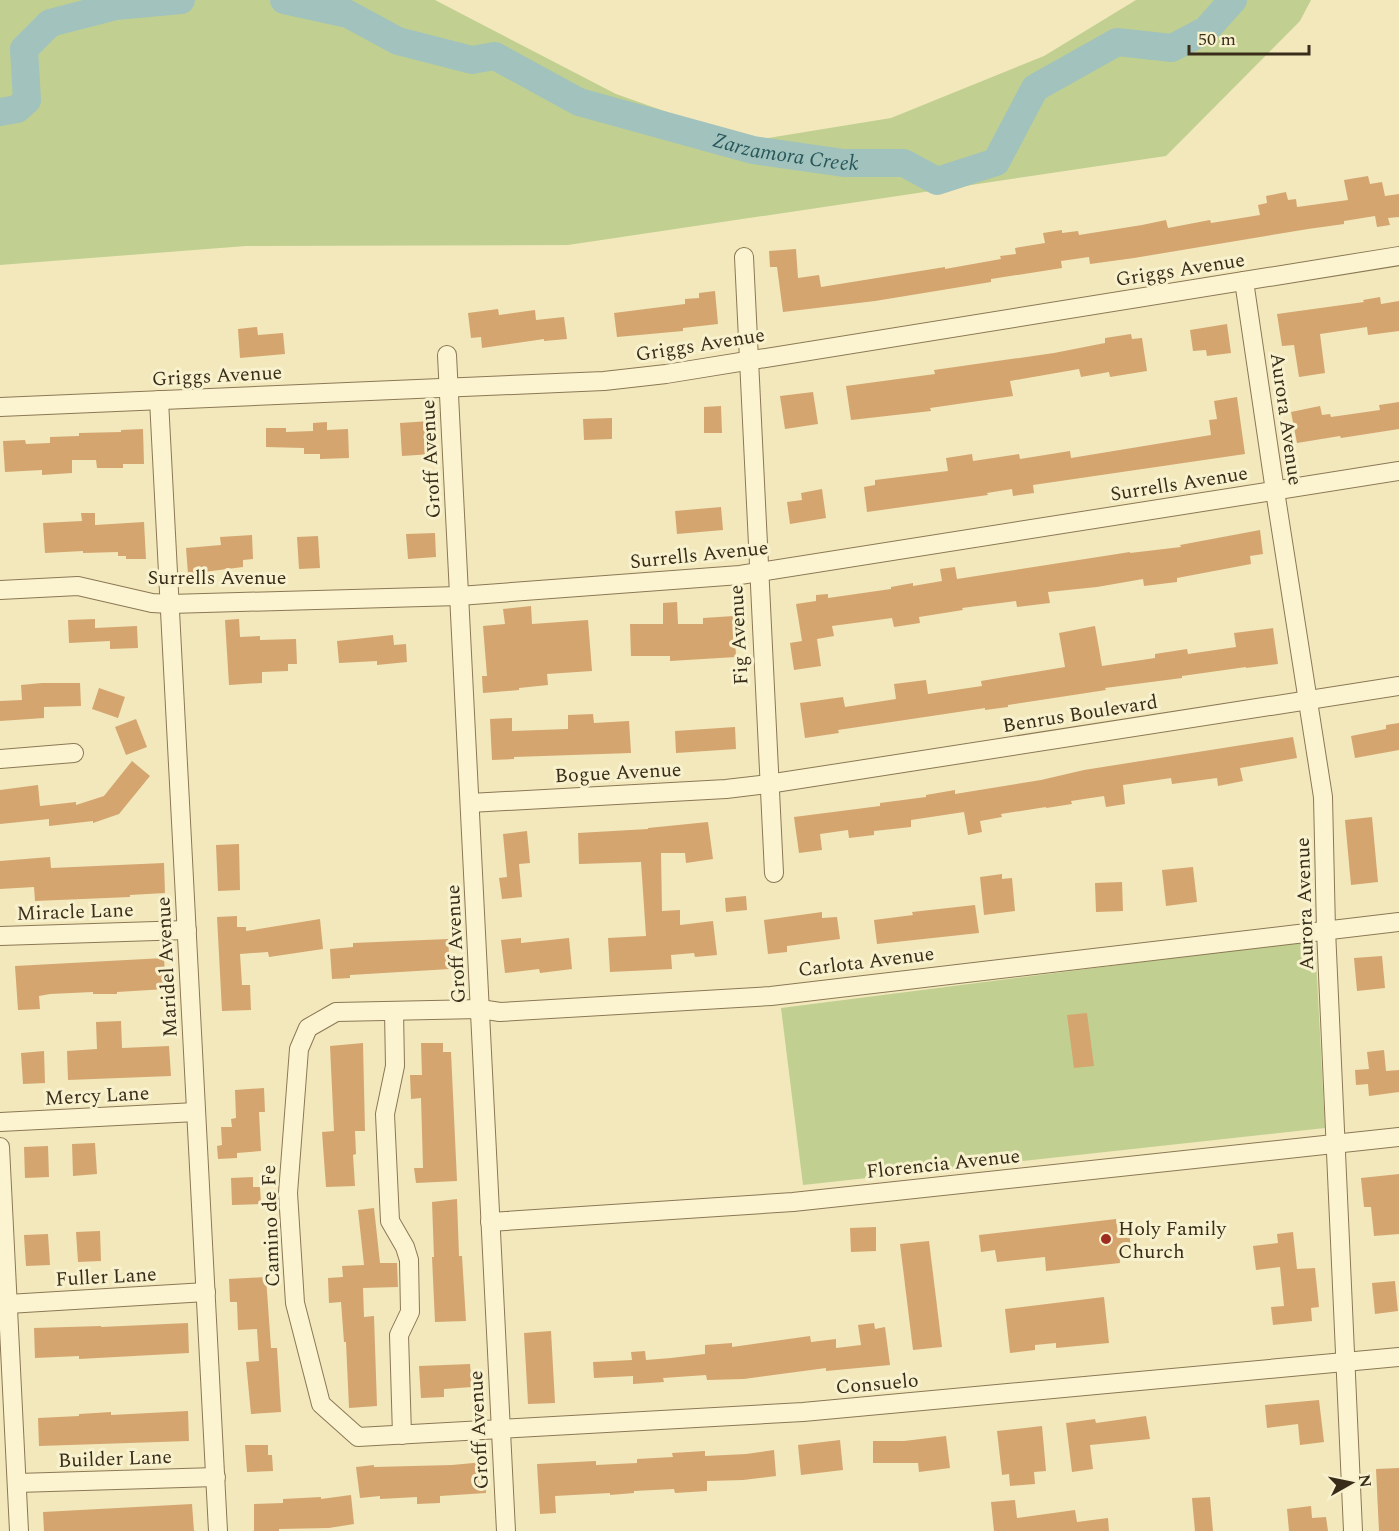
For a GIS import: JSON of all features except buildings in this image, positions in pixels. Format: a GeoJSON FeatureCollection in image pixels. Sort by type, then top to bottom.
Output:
{"type":"FeatureCollection","features":[{"type":"Feature","properties":{"kind":"street","name":"Griggs Avenue"},"geometry":{"type":"LineString","coordinates":[[0,407],[604,381],[666,374],[1399,256]]}},
{"type":"Feature","properties":{"kind":"street","name":"Fig Avenue"},"geometry":{"type":"LineString","coordinates":[[744,257],[774,873]]}},
{"type":"Feature","properties":{"kind":"street","name":"Aurora Avenue"},"geometry":{"type":"LineString","coordinates":[[1244,281],[1323,796],[1326,930],[1353,1531]]}},
{"type":"Feature","properties":{"kind":"street","name":"Groff Avenue"},"geometry":{"type":"LineString","coordinates":[[447,355],[506,1531]]}},
{"type":"Feature","properties":{"kind":"street","name":"Maridel Avenue"},"geometry":{"type":"LineString","coordinates":[[159,400],[218,1531]]}},
{"type":"Feature","properties":{"kind":"street","name":"Surrells Avenue"},"geometry":{"type":"LineString","coordinates":[[0,590],[78,586],[152,603],[170,604],[459,596],[713,578],[1399,471]]}},
{"type":"Feature","properties":{"kind":"street","name":"Benrus Boulevard"},"geometry":{"type":"LineString","coordinates":[[768,784],[1399,686]]}},
{"type":"Feature","properties":{"kind":"street"},"geometry":{"type":"LineString","coordinates":[[0,759],[74,753]]}},
{"type":"Feature","properties":{"kind":"street","name":"Bogue Avenue"},"geometry":{"type":"LineString","coordinates":[[470,803],[768,784]]}},
{"type":"Feature","properties":{"kind":"street","name":"Carlota Avenue"},"geometry":{"type":"LineString","coordinates":[[336,1012],[480,1009],[500,1012],[771,996],[1399,922]]}},
{"type":"Feature","properties":{"kind":"street","name":"Miracle Lane"},"geometry":{"type":"LineString","coordinates":[[0,936],[187,930]]}},
{"type":"Feature","properties":{"kind":"street"},"geometry":{"type":"LineString","coordinates":[[394,1011],[395,1066],[385,1114],[390,1221],[405,1247],[409,1260],[410,1312],[399,1335],[402,1435]]}},
{"type":"Feature","properties":{"kind":"street","name":"Camino de Fe"},"geometry":{"type":"LineString","coordinates":[[336,1012],[308,1028],[299,1048],[288,1193],[291,1266],[295,1303],[321,1404],[358,1437]]}},
{"type":"Feature","properties":{"kind":"street","name":"Mercy Lane"},"geometry":{"type":"LineString","coordinates":[[0,1122],[196,1112]]}},
{"type":"Feature","properties":{"kind":"street","name":"Florencia Avenue"},"geometry":{"type":"LineString","coordinates":[[490,1222],[793,1202],[1399,1137]]}},
{"type":"Feature","properties":{"kind":"street"},"geometry":{"type":"LineString","coordinates":[[0,1147],[19,1531]]}},
{"type":"Feature","properties":{"kind":"street","name":"Fuller Lane"},"geometry":{"type":"LineString","coordinates":[[8,1304],[206,1293]]}},
{"type":"Feature","properties":{"kind":"street","name":"Consuelo"},"geometry":{"type":"LineString","coordinates":[[358,1437],[803,1412],[1399,1357]]}},
{"type":"Feature","properties":{"kind":"street","name":"Builder Lane"},"geometry":{"type":"LineString","coordinates":[[17,1484],[216,1477]]}},
{"type":"Feature","properties":{"kind":"green space"},"geometry":{"type":"Polygon","coordinates":[[[0,0],[435,0],[616,94],[749,141],[891,118],[1044,56],[1136,0],[1311,0],[1300,21],[1166,156],[568,245],[246,246],[0,265],[0,0]]]}},
{"type":"Feature","properties":{"kind":"green space"},"geometry":{"type":"Polygon","coordinates":[[[1315,940],[1325,1128],[803,1185],[781,1008],[1315,940]]]}},
{"type":"Feature","properties":{"kind":"waterway","name":"Zarzamora Creek"},"geometry":{"type":"LineString","coordinates":[[0,112],[17,109],[27,100],[24,49],[50,23],[116,6],[181,0]]}},
{"type":"Feature","properties":{"kind":"waterway","name":"Zarzamora Creek"},"geometry":{"type":"LineString","coordinates":[[284,0],[348,14],[398,41],[472,60],[495,56],[579,102],[753,150],[844,163],[904,163],[937,181],[996,162],[1035,88],[1117,42],[1172,48],[1206,30],[1233,0]]}},
{"type":"Feature","properties":{"kind":"place","name":"Holy Family Church"},"geometry":{"type":"Point","coordinates":[1106,1239]}}]}
